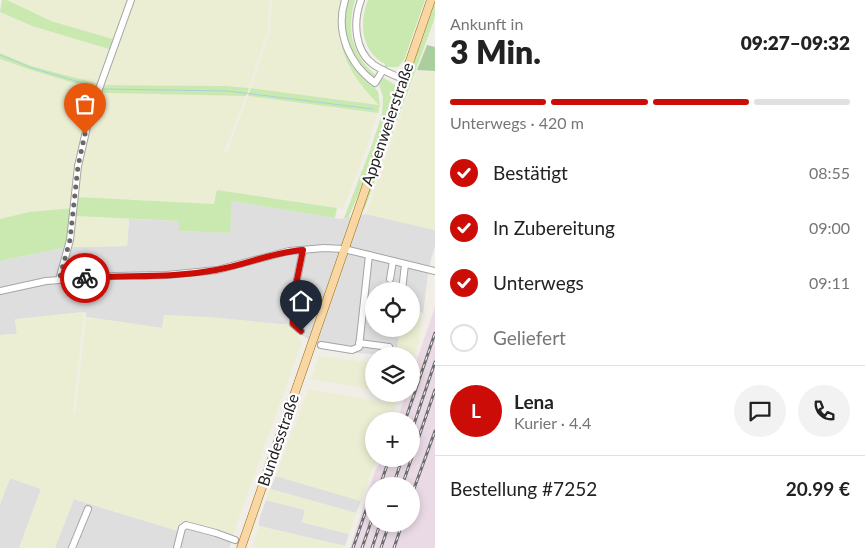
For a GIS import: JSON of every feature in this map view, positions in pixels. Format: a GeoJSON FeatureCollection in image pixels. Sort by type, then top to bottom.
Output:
{"type":"FeatureCollection","features":[{"type":"Feature","properties":{"kind":"main road","name":"Appenweierstraße"},"geometry":{"type":"LineString","coordinates":[[315,331],[431,0]]}},
{"type":"Feature","properties":{"kind":"main road","name":"Bundesstraße"},"geometry":{"type":"LineString","coordinates":[[241,548],[315,331]]}},
{"type":"Feature","properties":{"kind":"street"},"geometry":{"type":"LineString","coordinates":[[59,280],[70,240],[78,166],[90,114],[132,0]]}},
{"type":"Feature","properties":{"kind":"street"},"geometry":{"type":"LineString","coordinates":[[345,0],[342,26],[349,54],[358,68],[375,83],[383,70]]}},
{"type":"Feature","properties":{"kind":"street"},"geometry":{"type":"LineString","coordinates":[[361,0],[356,22],[356,34],[360,46],[366,57],[373,64],[403,79]]}},
{"type":"Feature","properties":{"kind":"street"},"geometry":{"type":"LineString","coordinates":[[0,290],[46,281],[114,276],[167,275],[217,270],[289,251],[324,248],[344,249],[435,271]]}},
{"type":"Feature","properties":{"kind":"street"},"geometry":{"type":"LineString","coordinates":[[301,331],[293,324],[292,311],[303,250]]}},
{"type":"Feature","properties":{"kind":"street"},"geometry":{"type":"LineString","coordinates":[[321,345],[352,350],[359,347],[369,255]]}},
{"type":"Feature","properties":{"kind":"street"},"geometry":{"type":"LineString","coordinates":[[390,279],[392,261]]}},
{"type":"Feature","properties":{"kind":"street"},"geometry":{"type":"LineString","coordinates":[[403,282],[405,264]]}},
{"type":"Feature","properties":{"kind":"street"},"geometry":{"type":"LineString","coordinates":[[359,343],[389,347]]}},
{"type":"Feature","properties":{"kind":"street"},"geometry":{"type":"LineString","coordinates":[[72,548],[88,509]]}},
{"type":"Feature","properties":{"kind":"street"},"geometry":{"type":"LineString","coordinates":[[176,548],[182,528],[186,525],[235,540]]}},
{"type":"Feature","properties":{"kind":"shaded area"},"geometry":{"type":"Polygon","coordinates":[[[232,201],[341,219],[366,214],[435,230],[435,245],[429,267],[423,313],[420,313],[420,282],[365,282],[365,337],[399,337],[397,347],[365,347],[365,353],[320,346],[295,331],[290,325],[164,315],[162,328],[86,317],[84,312],[15,320],[17,334],[0,335],[0,261],[67,247],[127,246],[129,219],[179,221],[179,231],[229,233],[232,201]]]}},
{"type":"Feature","properties":{"kind":"shaded area"},"geometry":{"type":"Polygon","coordinates":[[[435,307],[435,548],[350,548],[365,502],[365,532],[420,532],[420,477],[373,477],[377,467],[420,467],[420,412],[400,412],[403,402],[420,402],[420,351],[435,307]]]}},
{"type":"Feature","properties":{"kind":"shaded area"},"geometry":{"type":"Polygon","coordinates":[[[276,476],[361,501],[356,513],[270,489],[276,476]]]}},
{"type":"Feature","properties":{"kind":"shaded area"},"geometry":{"type":"Polygon","coordinates":[[[10,478],[41,489],[19,548],[0,548],[0,504],[10,478]]]}},
{"type":"Feature","properties":{"kind":"shaded area"},"geometry":{"type":"Polygon","coordinates":[[[73,499],[178,531],[180,524],[232,541],[229,548],[55,548],[73,499]]]}},
{"type":"Feature","properties":{"kind":"shaded area"},"geometry":{"type":"Polygon","coordinates":[[[266,500],[305,510],[302,522],[349,534],[345,546],[259,526],[259,520],[266,500]]]}},
{"type":"Feature","properties":{"kind":"green space"},"geometry":{"type":"Polygon","coordinates":[[[2,0],[7,0],[51,21],[116,40],[112,50],[32,26],[0,12],[2,0]]]}},
{"type":"Feature","properties":{"kind":"green space"},"geometry":{"type":"Polygon","coordinates":[[[7,0],[130,0],[116,40],[51,21],[7,0]]]}},
{"type":"Feature","properties":{"kind":"green space"},"geometry":{"type":"Polygon","coordinates":[[[133,0],[270,0],[268,31],[249,88],[226,86],[102,85],[133,0]]]}},
{"type":"Feature","properties":{"kind":"green space"},"geometry":{"type":"Polygon","coordinates":[[[272,0],[343,0],[343,53],[349,68],[367,92],[380,105],[251,88],[270,31],[272,0]]]}},
{"type":"Feature","properties":{"kind":"green space"},"geometry":{"type":"Polygon","coordinates":[[[347,0],[355,0],[351,22],[353,42],[362,60],[377,76],[375,79],[372,78],[359,61],[348,42],[344,22],[347,0]]]}},
{"type":"Feature","properties":{"kind":"green space"},"geometry":{"type":"Polygon","coordinates":[[[368,0],[425,0],[404,60],[398,67],[385,67],[385,64],[371,52],[367,44],[364,36],[363,18],[368,0]]]}},
{"type":"Feature","properties":{"kind":"green space"},"geometry":{"type":"Polygon","coordinates":[[[435,3],[433,23],[365,208],[362,211],[435,3]]]}},
{"type":"Feature","properties":{"kind":"green space"},"geometry":{"type":"Polygon","coordinates":[[[0,12],[32,26],[112,50],[99,84],[31,66],[0,53],[0,12]]]}},
{"type":"Feature","properties":{"kind":"green space"},"geometry":{"type":"Polygon","coordinates":[[[341,42],[378,92],[380,105],[378,113],[248,96],[251,88],[379,105],[350,68],[341,42]]]}},
{"type":"Feature","properties":{"kind":"green space"},"geometry":{"type":"Polygon","coordinates":[[[427,45],[435,47],[435,71],[417,70],[427,45]]]}},
{"type":"Feature","properties":{"kind":"green space"},"geometry":{"type":"Polygon","coordinates":[[[0,53],[31,66],[99,84],[97,90],[0,59],[0,53]]]}},
{"type":"Feature","properties":{"kind":"green space"},"geometry":{"type":"Polygon","coordinates":[[[0,59],[97,90],[93,100],[73,208],[29,212],[0,219],[0,59]]]}},
{"type":"Feature","properties":{"kind":"green space"},"geometry":{"type":"Polygon","coordinates":[[[417,70],[435,71],[435,230],[366,214],[417,70]]]}},
{"type":"Feature","properties":{"kind":"green space"},"geometry":{"type":"Polygon","coordinates":[[[384,78],[395,85],[393,100],[365,179],[348,218],[344,218],[382,114],[383,97],[379,84],[381,79],[384,78]]]}},
{"type":"Feature","properties":{"kind":"green space"},"geometry":{"type":"Polygon","coordinates":[[[102,85],[226,86],[249,88],[246,96],[108,93],[100,92],[102,85]]]}},
{"type":"Feature","properties":{"kind":"green space"},"geometry":{"type":"Polygon","coordinates":[[[100,92],[246,96],[224,152],[227,153],[248,96],[378,113],[343,209],[218,190],[215,204],[77,197],[79,174],[93,110],[100,92]]]}},
{"type":"Feature","properties":{"kind":"green space"},"geometry":{"type":"Polygon","coordinates":[[[217,190],[337,208],[335,218],[232,201],[230,233],[179,231],[179,221],[75,216],[77,197],[214,204],[217,190]]]}},
{"type":"Feature","properties":{"kind":"green space"},"geometry":{"type":"Polygon","coordinates":[[[73,208],[67,247],[0,261],[0,219],[29,212],[73,208]]]}},
{"type":"Feature","properties":{"kind":"green space"},"geometry":{"type":"Polygon","coordinates":[[[75,216],[129,219],[127,246],[70,247],[75,216]]]}},
{"type":"Feature","properties":{"kind":"green space"},"geometry":{"type":"Polygon","coordinates":[[[84,312],[73,413],[75,414],[86,317],[162,328],[164,315],[210,317],[290,325],[301,340],[233,535],[181,522],[179,531],[74,499],[55,548],[19,548],[41,489],[10,478],[0,504],[0,335],[17,334],[15,319],[84,312]]]}},
{"type":"Feature","properties":{"kind":"green space"},"geometry":{"type":"Polygon","coordinates":[[[420,312],[422,312],[420,328],[420,312]]]}},
{"type":"Feature","properties":{"kind":"green space"},"geometry":{"type":"Polygon","coordinates":[[[399,337],[419,337],[417,347],[397,347],[399,337]]]}},
{"type":"Feature","properties":{"kind":"green space"},"geometry":{"type":"Polygon","coordinates":[[[319,356],[365,362],[365,388],[311,379],[319,356]]]}},
{"type":"Feature","properties":{"kind":"green space"},"geometry":{"type":"Polygon","coordinates":[[[308,389],[365,399],[365,402],[397,402],[393,412],[365,412],[365,467],[373,467],[370,477],[365,477],[365,490],[361,501],[276,476],[308,389]]]}},
{"type":"Feature","properties":{"kind":"green space"},"geometry":{"type":"Polygon","coordinates":[[[270,489],[356,513],[349,534],[302,522],[305,510],[266,500],[270,489]]]}},
{"type":"Feature","properties":{"kind":"green space"},"geometry":{"type":"Polygon","coordinates":[[[259,526],[345,546],[344,548],[252,548],[259,526]]]}},
{"type":"Feature","properties":{"kind":"waterway"},"geometry":{"type":"LineString","coordinates":[[0,55],[32,68],[96,87]]}},
{"type":"Feature","properties":{"kind":"waterway"},"geometry":{"type":"LineString","coordinates":[[103,89],[228,91],[373,109]]}},
{"type":"Feature","properties":{"kind":"railway"},"geometry":{"type":"LineString","coordinates":[[408,412],[435,333]]}},
{"type":"Feature","properties":{"kind":"railway"},"geometry":{"type":"LineString","coordinates":[[418,412],[435,362]]}},
{"type":"Feature","properties":{"kind":"railway"},"geometry":{"type":"LineString","coordinates":[[405,477],[435,390]]}},
{"type":"Feature","properties":{"kind":"railway"},"geometry":{"type":"LineString","coordinates":[[418,477],[435,431]]}},
{"type":"Feature","properties":{"kind":"railway"},"geometry":{"type":"LineString","coordinates":[[383,477],[386,467]]}},
{"type":"Feature","properties":{"kind":"railway"},"geometry":{"type":"LineString","coordinates":[[396,477],[399,467]]}},
{"type":"Feature","properties":{"kind":"railway"},"geometry":{"type":"LineString","coordinates":[[353,548],[365,513]]}},
{"type":"Feature","properties":{"kind":"railway"},"geometry":{"type":"LineString","coordinates":[[362,548],[367,532]]}},
{"type":"Feature","properties":{"kind":"railway"},"geometry":{"type":"LineString","coordinates":[[372,548],[377,532]]}},
{"type":"Feature","properties":{"kind":"railway"},"geometry":{"type":"LineString","coordinates":[[381,548],[386,532]]}},
{"type":"Feature","properties":{"kind":"railway"},"geometry":{"type":"LineString","coordinates":[[394,548],[399,532]]}},
{"type":"Feature","properties":{"kind":"way so far"},"geometry":{"type":"LineString","coordinates":[[85,134],[78,166],[70,240],[59,280],[85,278]]}},
{"type":"Feature","properties":{"kind":"route"},"geometry":{"type":"LineString","coordinates":[[85,278],[167,275],[217,270],[289,251],[303,250],[292,311],[293,324],[301,331]]}}]}
